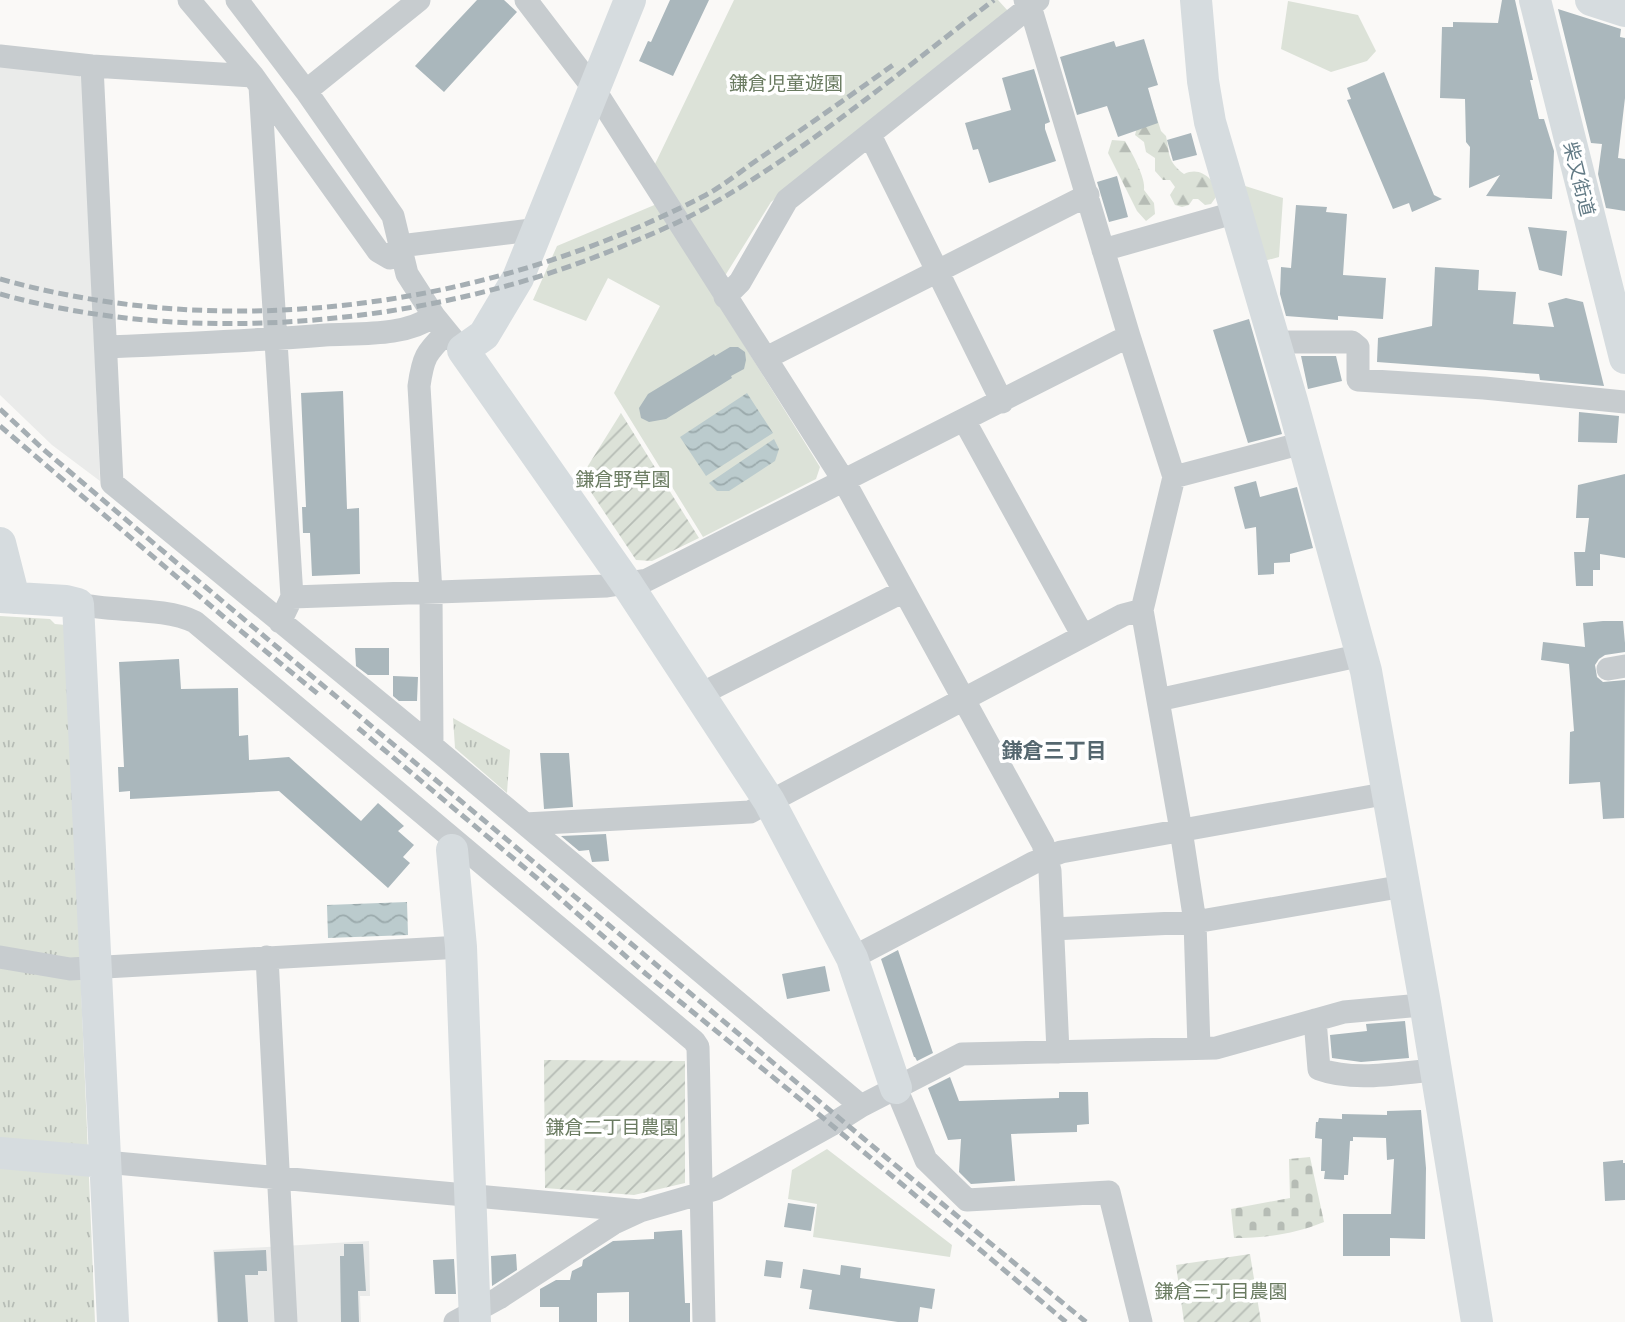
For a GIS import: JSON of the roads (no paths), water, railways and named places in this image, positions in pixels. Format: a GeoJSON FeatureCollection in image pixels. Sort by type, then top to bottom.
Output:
{"type":"FeatureCollection","features":[{"type":"Feature","properties":{"kind":"street"},"geometry":{"type":"LineString","coordinates":[[189,0],[256,81],[378,251],[390,258],[401,251],[539,229]]}},
{"type":"Feature","properties":{"kind":"street"},"geometry":{"type":"LineString","coordinates":[[237,0],[306,91],[393,216],[407,274],[627,584],[769,802],[852,958],[896,1088],[926,1160],[967,1200],[1109,1192],[1141,1322]]}},
{"type":"Feature","properties":{"kind":"street"},"geometry":{"type":"LineString","coordinates":[[306,91],[419,0]]}},
{"type":"Feature","properties":{"kind":"street"},"geometry":{"type":"LineString","coordinates":[[526,0],[594,89],[844,481],[1043,844],[1048,857],[1058,1052]]}},
{"type":"Feature","properties":{"kind":"street"},"geometry":{"type":"LineString","coordinates":[[106,347],[401,330],[424,323],[448,333],[484,335],[518,278],[630,0]]}},
{"type":"Feature","properties":{"kind":"street"},"geometry":{"type":"LineString","coordinates":[[1196,0],[1203,81],[1210,122],[1275,342],[1362,655],[1389,793],[1477,1322]]}},
{"type":"Feature","properties":{"kind":"street","name":"柴又街道"},"geometry":{"type":"LineString","coordinates":[[1535,0],[1625,358]]}},
{"type":"Feature","properties":{"kind":"street"},"geometry":{"type":"LineString","coordinates":[[1591,0],[1625,11]]}},
{"type":"Feature","properties":{"kind":"street"},"geometry":{"type":"LineString","coordinates":[[725,297],[740,282],[787,201],[1031,2],[1103,250],[1174,477],[1142,610],[1195,922],[1199,1048]]}},
{"type":"Feature","properties":{"kind":"street"},"geometry":{"type":"LineString","coordinates":[[0,56],[256,81]]}},
{"type":"Feature","properties":{"kind":"street"},"geometry":{"type":"LineString","coordinates":[[92,66],[112,483],[432,746],[861,1106]]}},
{"type":"Feature","properties":{"kind":"street"},"geometry":{"type":"LineString","coordinates":[[256,81],[292,597],[280,622]]}},
{"type":"Feature","properties":{"kind":"street"},"geometry":{"type":"LineString","coordinates":[[870,135],[1002,401]]}},
{"type":"Feature","properties":{"kind":"street"},"geometry":{"type":"LineString","coordinates":[[766,358],[1087,195]]}},
{"type":"Feature","properties":{"kind":"street"},"geometry":{"type":"LineString","coordinates":[[1103,250],[1237,212]]}},
{"type":"Feature","properties":{"kind":"street"},"geometry":{"type":"LineString","coordinates":[[432,746],[431,593],[419,386],[422,362],[430,349],[448,333]]}},
{"type":"Feature","properties":{"kind":"street"},"geometry":{"type":"LineString","coordinates":[[292,597],[627,584],[647,580],[1129,336]]}},
{"type":"Feature","properties":{"kind":"street"},"geometry":{"type":"LineString","coordinates":[[1275,342],[1352,342],[1358,347],[1358,380],[1484,388],[1625,402]]}},
{"type":"Feature","properties":{"kind":"street"},"geometry":{"type":"LineString","coordinates":[[964,420],[1083,636]]}},
{"type":"Feature","properties":{"kind":"street"},"geometry":{"type":"LineString","coordinates":[[1174,477],[1303,443]]}},
{"type":"Feature","properties":{"kind":"street"},"geometry":{"type":"LineString","coordinates":[[0,543],[7,598],[66,601],[101,609],[174,614],[195,622],[452,844],[694,1041],[699,1054],[704,1322]]}},
{"type":"Feature","properties":{"kind":"street"},"geometry":{"type":"LineString","coordinates":[[699,695],[904,591]]}},
{"type":"Feature","properties":{"kind":"street"},"geometry":{"type":"LineString","coordinates":[[78,604],[113,1322]]}},
{"type":"Feature","properties":{"kind":"street"},"geometry":{"type":"LineString","coordinates":[[525,824],[750,812],[1123,615],[1142,610]]}},
{"type":"Feature","properties":{"kind":"street"},"geometry":{"type":"LineString","coordinates":[[1158,700],[1362,655]]}},
{"type":"Feature","properties":{"kind":"street"},"geometry":{"type":"LineString","coordinates":[[852,958],[1061,852],[1389,793]]}},
{"type":"Feature","properties":{"kind":"street"},"geometry":{"type":"LineString","coordinates":[[452,844],[461,947],[471,1196],[468,1318]]}},
{"type":"Feature","properties":{"kind":"street"},"geometry":{"type":"LineString","coordinates":[[1053,929],[1195,922],[1404,886]]}},
{"type":"Feature","properties":{"kind":"street"},"geometry":{"type":"LineString","coordinates":[[0,957],[70,969],[461,947]]}},
{"type":"Feature","properties":{"kind":"street"},"geometry":{"type":"LineString","coordinates":[[267,957],[286,1322]]}},
{"type":"Feature","properties":{"kind":"street"},"geometry":{"type":"LineString","coordinates":[[468,1318],[614,1223],[640,1211],[716,1189],[861,1106],[962,1054],[1216,1048],[1344,1012],[1425,1003]]}},
{"type":"Feature","properties":{"kind":"street"},"geometry":{"type":"LineString","coordinates":[[1315,1020],[1319,1069],[1376,1076],[1434,1070]]}},
{"type":"Feature","properties":{"kind":"street"},"geometry":{"type":"LineString","coordinates":[[0,1153],[640,1211]]}},
{"type":"Feature","properties":{"kind":"water"},"geometry":{"type":"Polygon","coordinates":[[[747,393],[773,433],[706,476],[680,437],[747,393]]]}},
{"type":"Feature","properties":{"kind":"water"},"geometry":{"type":"Polygon","coordinates":[[[774,439],[779,449],[775,461],[729,491],[717,491],[709,483],[774,439]]]}},
{"type":"Feature","properties":{"kind":"water"},"geometry":{"type":"Polygon","coordinates":[[[407,902],[408,935],[328,938],[327,905],[407,902]]]}},
{"type":"Feature","properties":{"kind":"railway"},"geometry":{"type":"LineString","coordinates":[[0,294],[74,311],[152,320],[230,324],[310,320],[389,311],[466,296],[542,276],[661,230],[745,184],[818,135],[994,0]]}},
{"type":"Feature","properties":{"kind":"railway"},"geometry":{"type":"LineString","coordinates":[[0,279],[88,299],[178,309],[268,311],[358,304],[447,288],[535,265],[620,235],[702,197],[726,183],[893,65]]}},
{"type":"Feature","properties":{"kind":"railway"},"geometry":{"type":"LineString","coordinates":[[0,409],[184,569],[1086,1322]]}},
{"type":"Feature","properties":{"kind":"railway"},"geometry":{"type":"LineString","coordinates":[[0,426],[318,694]]}},
{"type":"Feature","properties":{"kind":"railway"},"geometry":{"type":"LineString","coordinates":[[358,728],[646,974],[822,1117],[1066,1322]]}},
{"type":"Feature","properties":{"kind":"district","name":"鎌倉三丁目"},"geometry":{"type":"Point","coordinates":[1054,751]}},
{"type":"Feature","properties":{"kind":"park label","name":"鎌倉児童遊園"},"geometry":{"type":"Point","coordinates":[786,83]}},
{"type":"Feature","properties":{"kind":"park label","name":"鎌倉野草園"},"geometry":{"type":"Point","coordinates":[623,479]}},
{"type":"Feature","properties":{"kind":"park label","name":"鎌倉二丁目農園"},"geometry":{"type":"Point","coordinates":[612,1127]}},
{"type":"Feature","properties":{"kind":"park label","name":"鎌倉三丁目農園"},"geometry":{"type":"Point","coordinates":[1221,1291]}}]}
